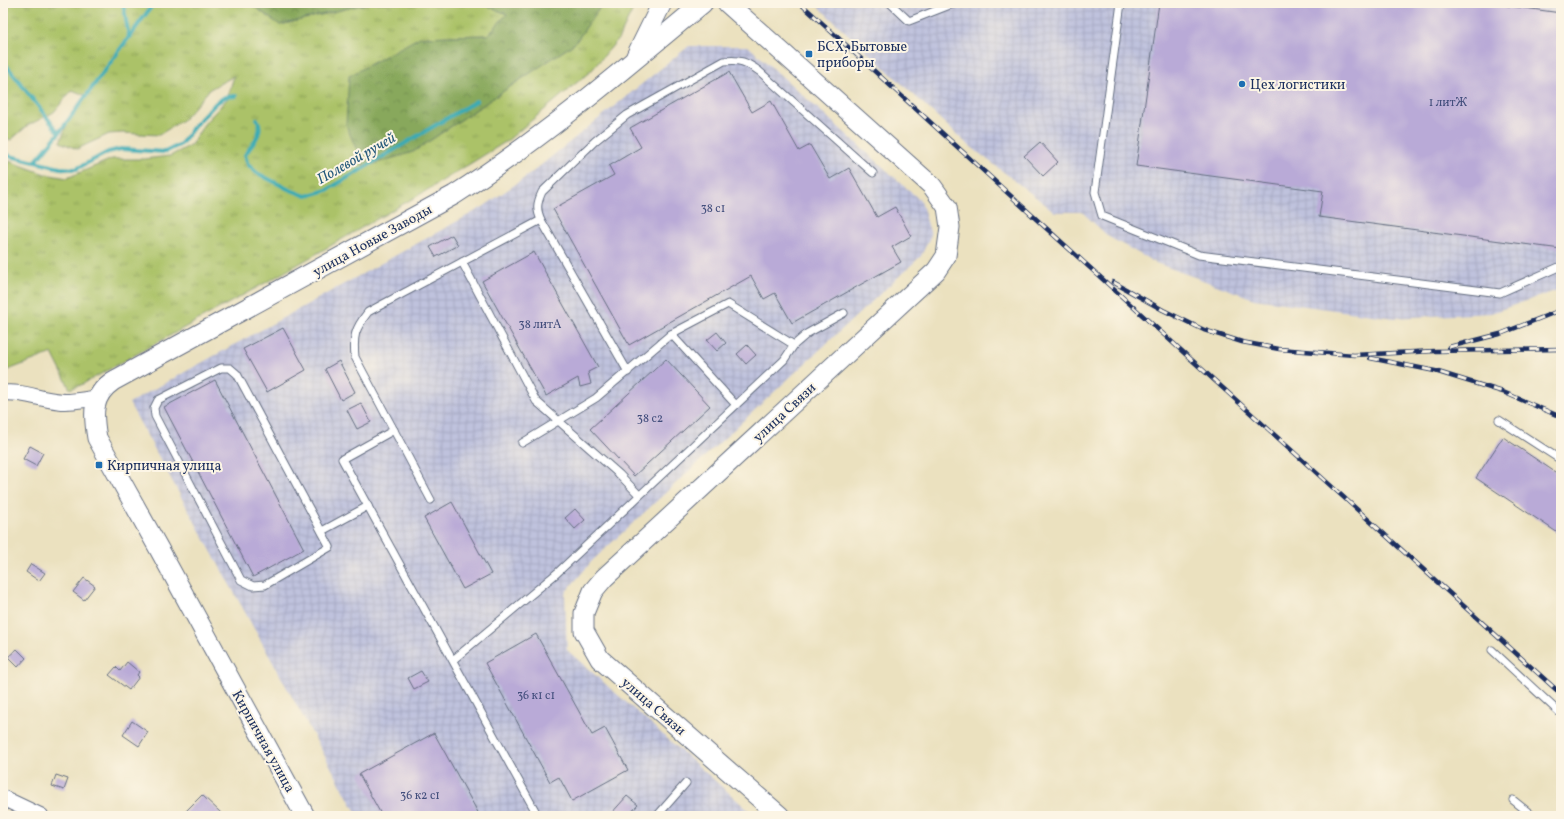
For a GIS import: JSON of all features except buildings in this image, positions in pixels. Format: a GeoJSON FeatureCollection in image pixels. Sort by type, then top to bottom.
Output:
{"type":"FeatureCollection","features":[{"type":"Feature","properties":{"kind":"street","name":"улица Новые Заводы"},"geometry":{"type":"LineString","coordinates":[[634,61],[662,3]]}},
{"type":"Feature","properties":{"kind":"street","name":"улица Новые Заводы"},"geometry":{"type":"LineString","coordinates":[[96,404],[106,386],[113,381],[454,195],[515,154],[634,61],[703,3]]}},
{"type":"Feature","properties":{"kind":"street","name":"улица Связи"},"geometry":{"type":"LineString","coordinates":[[727,3],[932,186],[947,207],[950,228],[946,256],[936,270],[604,578],[593,591],[584,613],[584,631],[600,660],[780,816]]}},
{"type":"Feature","properties":{"kind":"street"},"geometry":{"type":"LineString","coordinates":[[3,393],[23,393],[59,402],[96,404]]}},
{"type":"Feature","properties":{"kind":"street","name":"Кирпичная улица"},"geometry":{"type":"LineString","coordinates":[[96,404],[94,420],[97,438],[305,816]]}},
{"type":"Feature","properties":{"kind":"street"},"geometry":{"type":"LineString","coordinates":[[3,798],[41,816]]}},
{"type":"Feature","properties":{"kind":"lane"},"geometry":{"type":"LineString","coordinates":[[890,3],[909,21],[955,3]]}},
{"type":"Feature","properties":{"kind":"lane"},"geometry":{"type":"LineString","coordinates":[[1121,3],[1095,192],[1102,216],[1199,255],[1500,293],[1561,266]]}},
{"type":"Feature","properties":{"kind":"lane"},"geometry":{"type":"LineString","coordinates":[[628,372],[541,220],[537,210],[542,192],[595,141],[627,115],[724,61],[737,60],[748,64],[759,71],[873,173]]}},
{"type":"Feature","properties":{"kind":"lane"},"geometry":{"type":"LineString","coordinates":[[431,500],[355,357],[353,342],[357,326],[368,312],[541,220]]}},
{"type":"Feature","properties":{"kind":"lane"},"geometry":{"type":"LineString","coordinates":[[462,262],[536,401],[620,475],[639,495]]}},
{"type":"Feature","properties":{"kind":"lane"},"geometry":{"type":"LineString","coordinates":[[522,443],[596,398],[671,334],[728,304],[794,345]]}},
{"type":"Feature","properties":{"kind":"lane"},"geometry":{"type":"LineString","coordinates":[[452,660],[557,573],[784,360],[794,345],[808,333],[844,313]]}},
{"type":"Feature","properties":{"kind":"lane"},"geometry":{"type":"LineString","coordinates":[[671,334],[736,405]]}},
{"type":"Feature","properties":{"kind":"lane"},"geometry":{"type":"LineString","coordinates":[[221,368],[230,368],[237,374],[322,532],[330,547],[265,585],[253,586],[241,580],[155,416],[154,408],[158,400],[221,368]]}},
{"type":"Feature","properties":{"kind":"lane"},"geometry":{"type":"LineString","coordinates":[[1499,420],[1561,460]]}},
{"type":"Feature","properties":{"kind":"lane"},"geometry":{"type":"LineString","coordinates":[[394,430],[342,459],[538,816]]}},
{"type":"Feature","properties":{"kind":"lane"},"geometry":{"type":"LineString","coordinates":[[322,532],[368,506]]}},
{"type":"Feature","properties":{"kind":"lane"},"geometry":{"type":"LineString","coordinates":[[1492,650],[1561,714]]}},
{"type":"Feature","properties":{"kind":"lane"},"geometry":{"type":"LineString","coordinates":[[657,816],[686,783]]}},
{"type":"Feature","properties":{"kind":"lane"},"geometry":{"type":"LineString","coordinates":[[1513,800],[1533,816]]}},
{"type":"Feature","properties":{"kind":"shaded area"},"geometry":{"type":"Polygon","coordinates":[[[814,3],[1561,3],[1561,289],[1491,313],[1394,318],[1254,299],[1156,263],[1109,237],[1082,212],[1055,212],[966,143],[814,3]]]}},
{"type":"Feature","properties":{"kind":"shaded area"},"geometry":{"type":"Polygon","coordinates":[[[689,46],[748,46],[921,201],[931,235],[921,256],[592,561],[565,593],[567,650],[755,816],[358,816],[129,403],[483,207],[530,174],[689,46]]]}},
{"type":"Feature","properties":{"kind":"green space"},"geometry":{"type":"Polygon","coordinates":[[[3,3],[249,3],[280,25],[369,3],[479,3],[507,14],[488,35],[420,37],[413,152],[575,43],[603,3],[636,3],[619,38],[592,70],[507,141],[424,192],[283,273],[81,385],[70,389],[52,353],[3,372],[3,159],[45,174],[67,178],[112,159],[144,159],[170,156],[191,145],[205,123],[227,99],[234,76],[210,89],[184,119],[159,135],[122,133],[109,134],[77,149],[60,142],[68,122],[87,96],[72,90],[54,112],[27,126],[11,140],[3,137],[3,3]]]}},
{"type":"Feature","properties":{"kind":"green space"},"geometry":{"type":"Polygon","coordinates":[[[249,3],[369,3],[280,25],[249,3]]]}},
{"type":"Feature","properties":{"kind":"green space"},"geometry":{"type":"Polygon","coordinates":[[[479,3],[603,3],[575,43],[413,152],[364,167],[346,125],[349,76],[420,37],[488,35],[507,14],[479,3]]]}},
{"type":"Feature","properties":{"kind":"waterway"},"geometry":{"type":"LineString","coordinates":[[123,3],[129,37]]}},
{"type":"Feature","properties":{"kind":"waterway"},"geometry":{"type":"LineString","coordinates":[[59,133],[154,3]]}},
{"type":"Feature","properties":{"kind":"waterway"},"geometry":{"type":"LineString","coordinates":[[3,61],[59,133],[35,162]]}},
{"type":"Feature","properties":{"kind":"waterway","name":"Полевой ручей"},"geometry":{"type":"LineString","coordinates":[[3,152],[10,156],[60,168],[76,169],[108,152],[121,149],[165,152],[181,144],[195,125],[216,103],[225,97],[236,96]]}},
{"type":"Feature","properties":{"kind":"waterway","name":"Полевой ручей"},"geometry":{"type":"LineString","coordinates":[[257,119],[259,124],[259,133],[245,155],[248,165],[257,173],[288,189],[306,196],[327,190],[476,101]]}},
{"type":"Feature","properties":{"kind":"railway"},"geometry":{"type":"LineString","coordinates":[[800,3],[1046,228],[1561,694]]}},
{"type":"Feature","properties":{"kind":"railway"},"geometry":{"type":"LineString","coordinates":[[1113,282],[1163,310],[1204,330],[1242,342],[1279,349],[1354,355],[1435,351],[1561,349]]}},
{"type":"Feature","properties":{"kind":"railway"},"geometry":{"type":"LineString","coordinates":[[1449,347],[1500,334],[1561,310]]}},
{"type":"Feature","properties":{"kind":"railway"},"geometry":{"type":"LineString","coordinates":[[1370,358],[1435,371],[1503,392],[1561,417]]}},
{"type":"Feature","properties":{"kind":"place","name":"БСХ, Бытовые приборы"},"geometry":{"type":"Point","coordinates":[809,54]}},
{"type":"Feature","properties":{"kind":"place","name":"Цех логистики"},"geometry":{"type":"Point","coordinates":[1242,84]}},
{"type":"Feature","properties":{"kind":"place","name":"Кирпичная улица"},"geometry":{"type":"Point","coordinates":[99,465]}}]}
